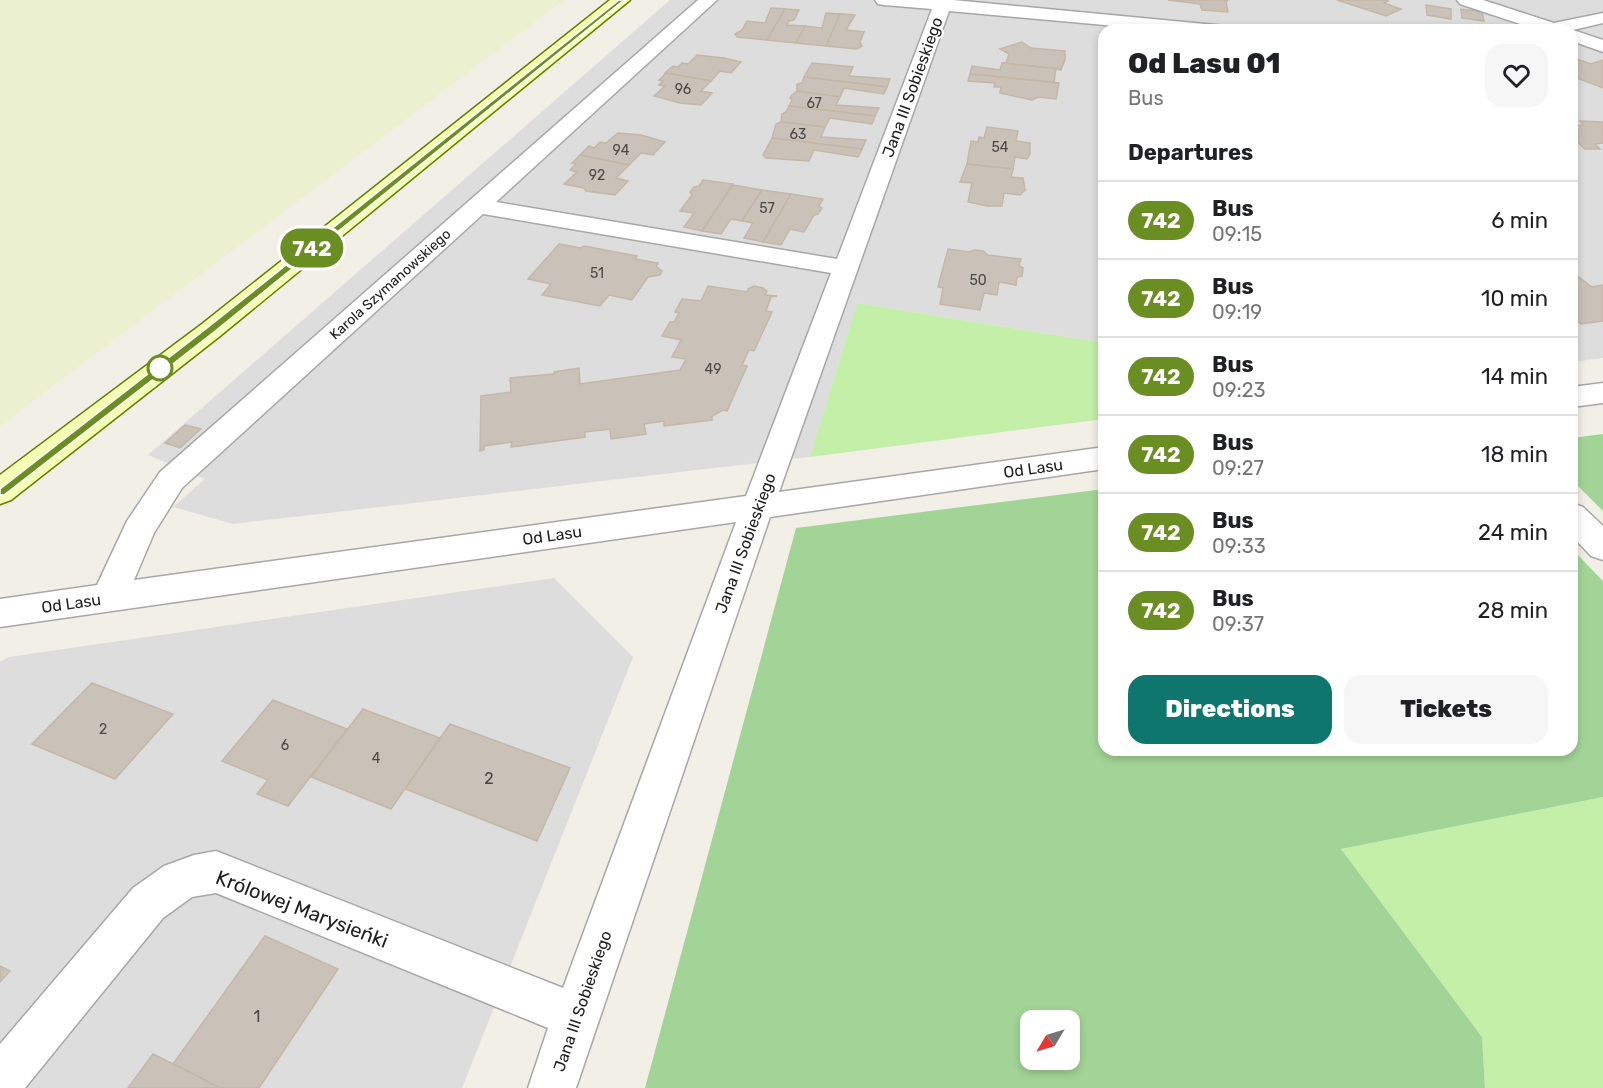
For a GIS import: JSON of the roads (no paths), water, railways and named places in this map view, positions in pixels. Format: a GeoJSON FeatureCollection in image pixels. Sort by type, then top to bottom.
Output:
{"type":"FeatureCollection","features":[{"type":"Feature","properties":{"kind":"main road"},"geometry":{"type":"LineString","coordinates":[[0,492],[211,330],[621,0]]}},
{"type":"Feature","properties":{"kind":"street","name":"Karola Szymanowskiego"},"geometry":{"type":"LineString","coordinates":[[109,598],[139,530],[171,480],[708,0]]}},
{"type":"Feature","properties":{"kind":"street"},"geometry":{"type":"LineString","coordinates":[[884,0],[943,3],[1152,24]]}},
{"type":"Feature","properties":{"kind":"street"},"geometry":{"type":"LineString","coordinates":[[1466,0],[1535,24]]}},
{"type":"Feature","properties":{"kind":"street","name":"Jana III Sobieskiego"},"geometry":{"type":"LineString","coordinates":[[552,1088],[758,505],[943,3]]}},
{"type":"Feature","properties":{"kind":"street"},"geometry":{"type":"LineString","coordinates":[[1578,24],[1603,18]]}},
{"type":"Feature","properties":{"kind":"street"},"geometry":{"type":"LineString","coordinates":[[1578,37],[1603,46]]}},
{"type":"Feature","properties":{"kind":"street"},"geometry":{"type":"LineString","coordinates":[[477,206],[845,268]]}},
{"type":"Feature","properties":{"kind":"street"},"geometry":{"type":"LineString","coordinates":[[1578,396],[1603,393]]}},
{"type":"Feature","properties":{"kind":"street","name":"Od Lasu"},"geometry":{"type":"LineString","coordinates":[[0,613],[1098,459]]}},
{"type":"Feature","properties":{"kind":"street"},"geometry":{"type":"LineString","coordinates":[[1578,521],[1603,547]]}},
{"type":"Feature","properties":{"kind":"street","name":"Królowej Marysieńki"},"geometry":{"type":"LineString","coordinates":[[0,1081],[147,903],[188,876],[207,873],[216,872],[576,1016]]}}]}
